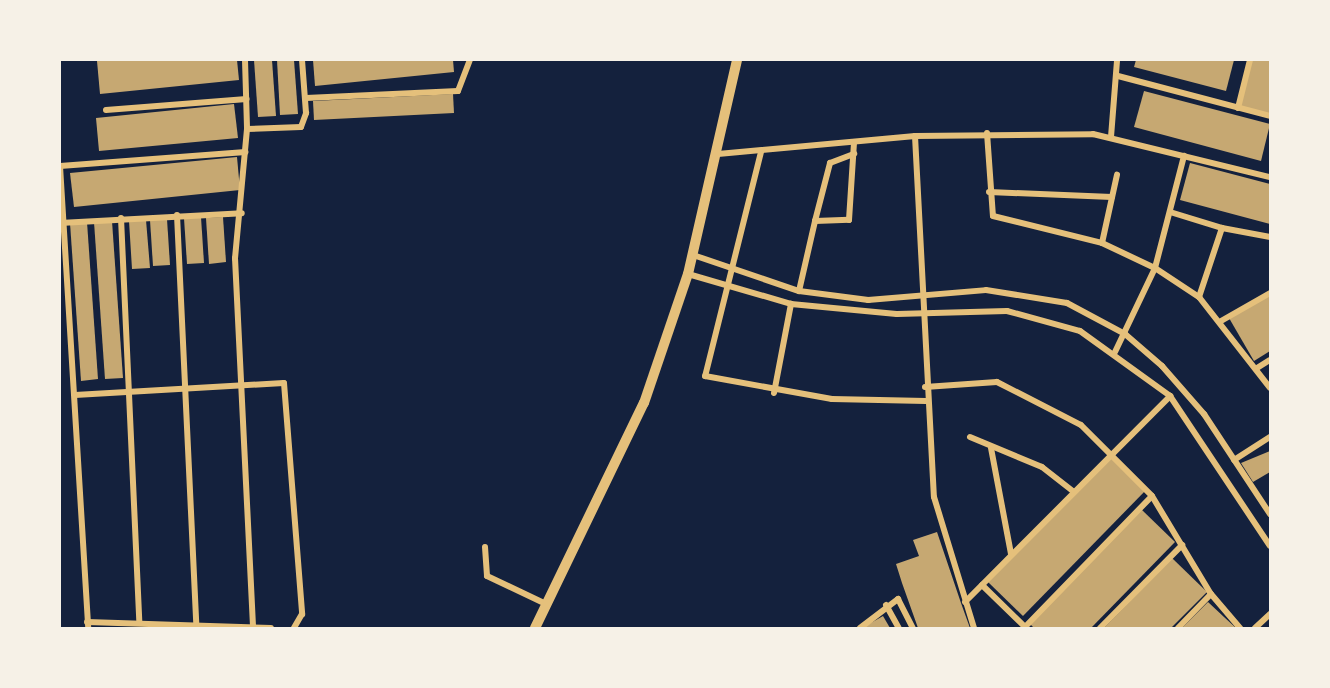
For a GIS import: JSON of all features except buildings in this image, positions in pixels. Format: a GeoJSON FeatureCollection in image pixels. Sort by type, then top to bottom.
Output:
{"type":"FeatureCollection","features":[{"type":"Feature","properties":{"kind":"main road"},"geometry":{"type":"LineString","coordinates":[[535,628],[544,603],[645,403],[688,274],[718,154],[737,60]]}},
{"type":"Feature","properties":{"kind":"street"},"geometry":{"type":"LineString","coordinates":[[245,60],[247,129],[242,213],[235,258],[253,627]]}},
{"type":"Feature","properties":{"kind":"street"},"geometry":{"type":"LineString","coordinates":[[247,129],[301,127],[306,98],[302,60]]}},
{"type":"Feature","properties":{"kind":"street"},"geometry":{"type":"LineString","coordinates":[[306,98],[458,91],[470,60]]}},
{"type":"Feature","properties":{"kind":"street"},"geometry":{"type":"LineString","coordinates":[[1111,137],[1118,76],[1117,60]]}},
{"type":"Feature","properties":{"kind":"street"},"geometry":{"type":"LineString","coordinates":[[1238,108],[1250,60]]}},
{"type":"Feature","properties":{"kind":"street"},"geometry":{"type":"LineString","coordinates":[[1118,76],[1270,117]]}},
{"type":"Feature","properties":{"kind":"street"},"geometry":{"type":"LineString","coordinates":[[106,110],[247,99]]}},
{"type":"Feature","properties":{"kind":"street"},"geometry":{"type":"LineString","coordinates":[[718,154],[915,136],[987,133],[1111,137],[1270,177]]}},
{"type":"Feature","properties":{"kind":"street"},"geometry":{"type":"LineString","coordinates":[[987,133],[989,192],[993,216],[1102,243],[1156,268],[1199,298],[1221,321],[1270,388]]}},
{"type":"Feature","properties":{"kind":"street"},"geometry":{"type":"LineString","coordinates":[[915,136],[926,296],[925,387],[934,497],[974,628]]}},
{"type":"Feature","properties":{"kind":"street"},"geometry":{"type":"LineString","coordinates":[[815,221],[849,220],[854,142]]}},
{"type":"Feature","properties":{"kind":"street"},"geometry":{"type":"LineString","coordinates":[[245,152],[60,166],[62,223],[88,625],[139,621],[271,628]]}},
{"type":"Feature","properties":{"kind":"street"},"geometry":{"type":"LineString","coordinates":[[761,152],[725,284],[705,376],[774,393],[926,401]]}},
{"type":"Feature","properties":{"kind":"street"},"geometry":{"type":"LineString","coordinates":[[799,291],[830,163],[854,155]]}},
{"type":"Feature","properties":{"kind":"street"},"geometry":{"type":"LineString","coordinates":[[1115,352],[1156,268],[1184,156]]}},
{"type":"Feature","properties":{"kind":"street"},"geometry":{"type":"LineString","coordinates":[[1102,243],[1117,175]]}},
{"type":"Feature","properties":{"kind":"street"},"geometry":{"type":"LineString","coordinates":[[989,192],[1112,197]]}},
{"type":"Feature","properties":{"kind":"street"},"geometry":{"type":"LineString","coordinates":[[1170,212],[1222,228],[1270,237]]}},
{"type":"Feature","properties":{"kind":"street"},"geometry":{"type":"LineString","coordinates":[[62,223],[242,213]]}},
{"type":"Feature","properties":{"kind":"street"},"geometry":{"type":"LineString","coordinates":[[177,215],[196,624]]}},
{"type":"Feature","properties":{"kind":"street"},"geometry":{"type":"LineString","coordinates":[[121,218],[132,390],[139,621]]}},
{"type":"Feature","properties":{"kind":"street"},"geometry":{"type":"LineString","coordinates":[[1199,298],[1222,228]]}},
{"type":"Feature","properties":{"kind":"street"},"geometry":{"type":"LineString","coordinates":[[693,255],[729,270],[799,291],[868,300],[986,290],[1041,295],[1125,334],[1180,384],[1269,510]]}},
{"type":"Feature","properties":{"kind":"street"},"geometry":{"type":"LineString","coordinates":[[688,274],[791,304],[1030,315],[1080,331],[1115,352],[1170,396],[1270,546]]}},
{"type":"Feature","properties":{"kind":"street"},"geometry":{"type":"LineString","coordinates":[[1221,321],[1270,293]]}},
{"type":"Feature","properties":{"kind":"street"},"geometry":{"type":"LineString","coordinates":[[774,393],[791,304]]}},
{"type":"Feature","properties":{"kind":"street"},"geometry":{"type":"LineString","coordinates":[[1257,368],[1270,360]]}},
{"type":"Feature","properties":{"kind":"street"},"geometry":{"type":"LineString","coordinates":[[75,395],[276,380],[287,390],[302,614],[294,628]]}},
{"type":"Feature","properties":{"kind":"street"},"geometry":{"type":"LineString","coordinates":[[925,387],[997,382],[1052,405],[1111,452],[1152,496],[1211,594],[1240,628]]}},
{"type":"Feature","properties":{"kind":"street"},"geometry":{"type":"LineString","coordinates":[[965,602],[1111,452],[1170,396]]}},
{"type":"Feature","properties":{"kind":"street"},"geometry":{"type":"LineString","coordinates":[[970,437],[1042,467],[1073,491]]}},
{"type":"Feature","properties":{"kind":"street"},"geometry":{"type":"LineString","coordinates":[[1234,460],[1270,437]]}},
{"type":"Feature","properties":{"kind":"street"},"geometry":{"type":"LineString","coordinates":[[991,448],[1011,554]]}},
{"type":"Feature","properties":{"kind":"street"},"geometry":{"type":"LineString","coordinates":[[982,585],[1026,627],[1152,496]]}},
{"type":"Feature","properties":{"kind":"street"},"geometry":{"type":"LineString","coordinates":[[1100,628],[1182,545]]}},
{"type":"Feature","properties":{"kind":"street"},"geometry":{"type":"LineString","coordinates":[[485,547],[487,576],[544,603]]}},
{"type":"Feature","properties":{"kind":"street"},"geometry":{"type":"LineString","coordinates":[[1178,628],[1211,594]]}},
{"type":"Feature","properties":{"kind":"street"},"geometry":{"type":"LineString","coordinates":[[860,628],[886,605],[901,600],[913,628]]}},
{"type":"Feature","properties":{"kind":"street"},"geometry":{"type":"LineString","coordinates":[[886,605],[900,628]]}},
{"type":"Feature","properties":{"kind":"street"},"geometry":{"type":"LineString","coordinates":[[1255,628],[1270,614]]}}]}
